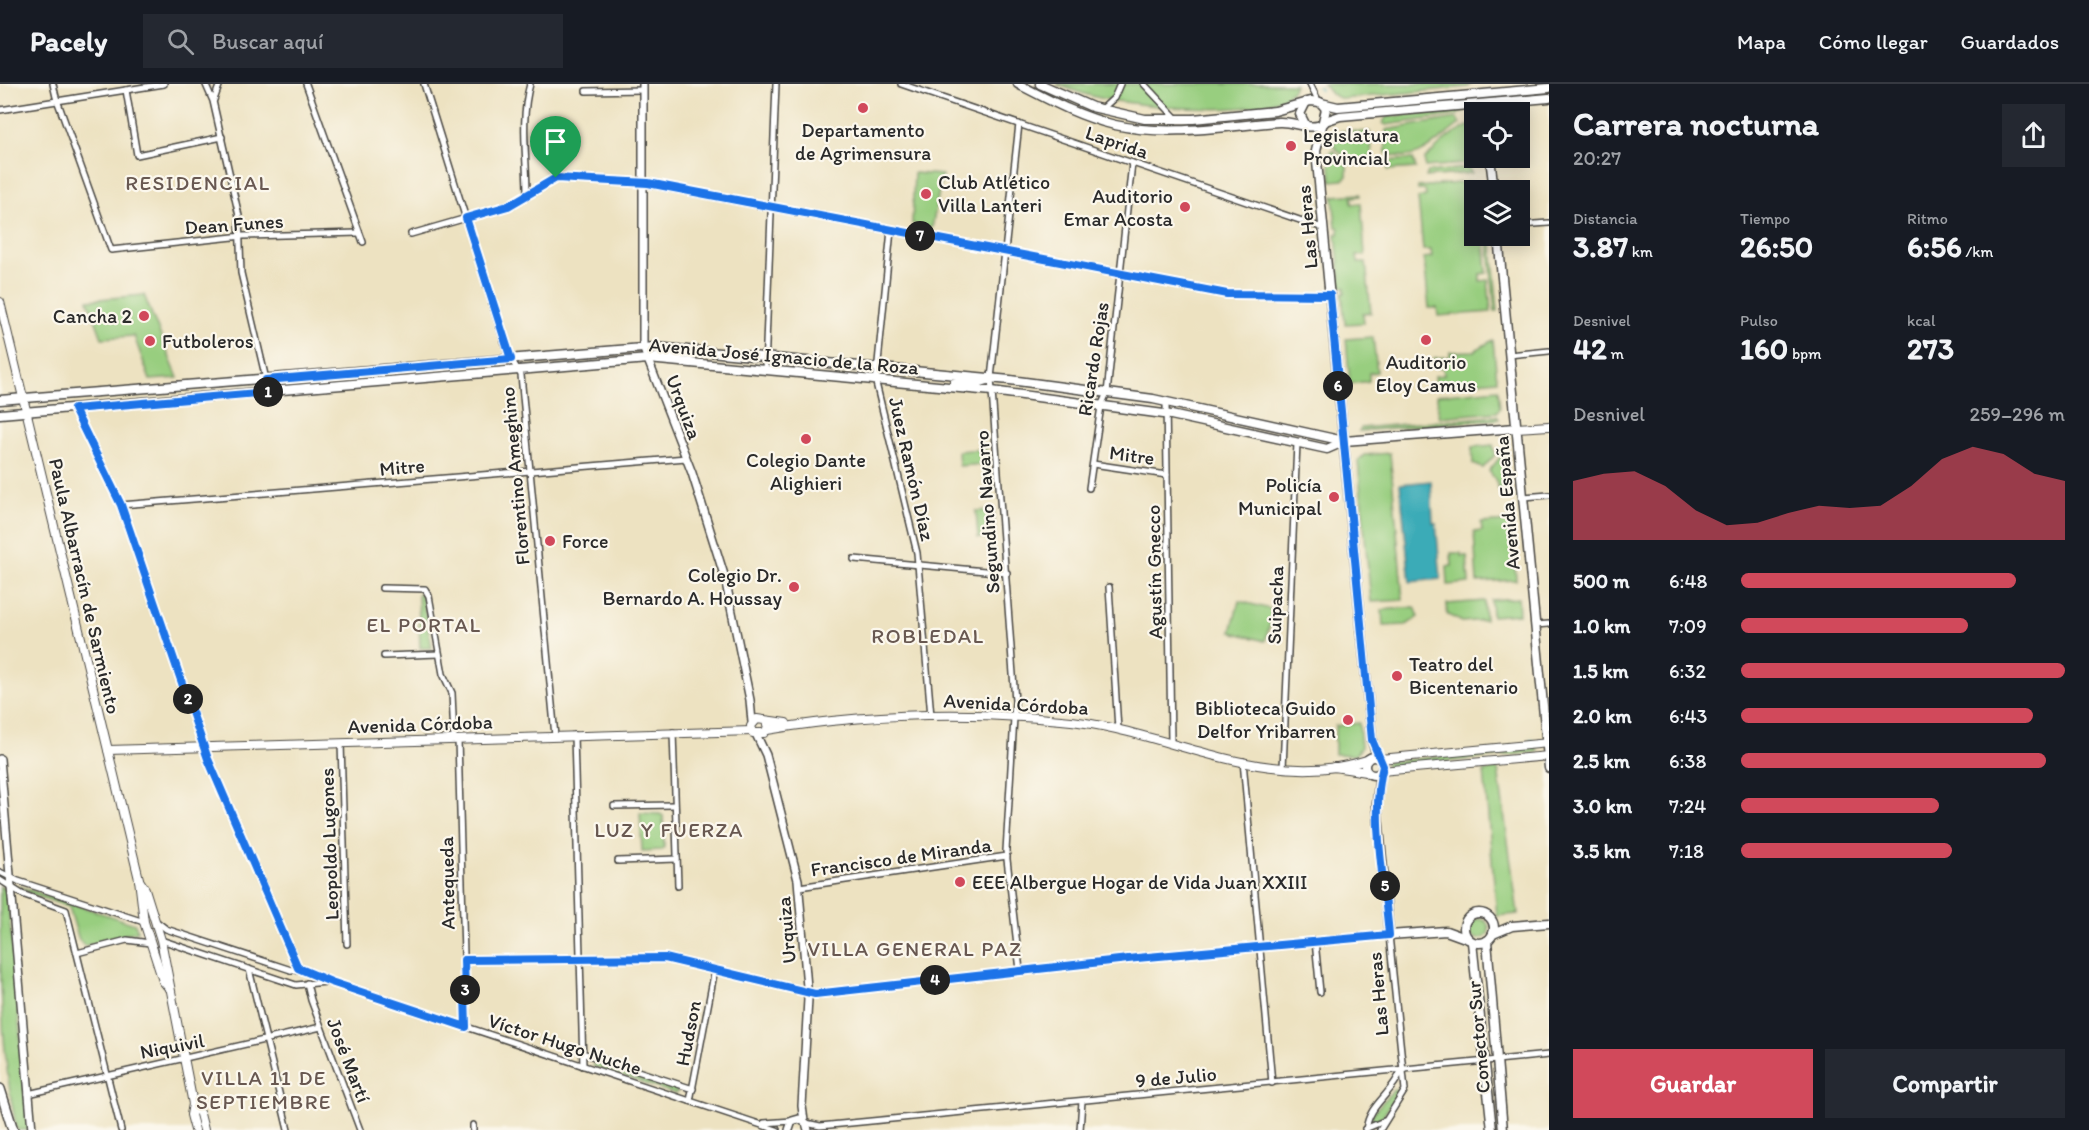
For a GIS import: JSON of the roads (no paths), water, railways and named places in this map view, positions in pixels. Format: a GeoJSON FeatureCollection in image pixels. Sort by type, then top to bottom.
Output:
{"type":"FeatureCollection","features":[{"type":"Feature","properties":{"kind":"highway"},"geometry":{"type":"LineString","coordinates":[[0,1089],[13,1130]]}},
{"type":"Feature","properties":{"kind":"main road"},"geometry":{"type":"LineString","coordinates":[[1017,84],[1083,115],[1134,128],[1190,129],[1285,122],[1315,127],[1341,116],[1464,105]]}},
{"type":"Feature","properties":{"kind":"main road"},"geometry":{"type":"LineString","coordinates":[[1040,84],[1100,110],[1137,118],[1178,120],[1280,111],[1306,102],[1341,107],[1464,104]]}},
{"type":"Feature","properties":{"kind":"main road"},"geometry":{"type":"LineString","coordinates":[[1483,84],[1485,102]]}},
{"type":"Feature","properties":{"kind":"main road"},"geometry":{"type":"LineString","coordinates":[[1489,102],[1549,88]]}},
{"type":"Feature","properties":{"kind":"main road"},"geometry":{"type":"LineString","coordinates":[[1498,102],[1549,98]]}},
{"type":"Feature","properties":{"kind":"main road"},"geometry":{"type":"LineString","coordinates":[[1306,102],[1299,114],[1306,126]]}},
{"type":"Feature","properties":{"kind":"main road"},"geometry":{"type":"LineString","coordinates":[[1320,103],[1326,109],[1324,122]]}},
{"type":"Feature","properties":{"kind":"main road","name":"Las Heras"},"geometry":{"type":"LineString","coordinates":[[1324,122],[1316,151],[1372,740],[1379,759]]}},
{"type":"Feature","properties":{"kind":"main road","name":"Avenida España"},"geometry":{"type":"LineString","coordinates":[[1499,246],[1549,768]]}},
{"type":"Feature","properties":{"kind":"main road","name":"Paula Albarracín de Sarmiento"},"geometry":{"type":"LineString","coordinates":[[0,302],[139,879],[144,921],[150,942]]}},
{"type":"Feature","properties":{"kind":"main road","name":"Avenida José Ignacio de la Roza"},"geometry":{"type":"LineString","coordinates":[[0,400],[644,348],[704,351],[992,378],[1153,399],[1344,441],[1549,426]]}},
{"type":"Feature","properties":{"kind":"main road"},"geometry":{"type":"LineString","coordinates":[[648,359],[668,354],[689,356],[704,351]]}},
{"type":"Feature","properties":{"kind":"main road","name":"Avenida José Ignacio de la Roza"},"geometry":{"type":"LineString","coordinates":[[0,414],[648,359],[993,391],[1167,415],[1327,449],[1344,441]]}},
{"type":"Feature","properties":{"kind":"main road"},"geometry":{"type":"LineString","coordinates":[[876,380],[891,375],[926,372]]}},
{"type":"Feature","properties":{"kind":"main road"},"geometry":{"type":"LineString","coordinates":[[940,386],[958,382],[978,383],[992,378]]}},
{"type":"Feature","properties":{"kind":"main road"},"geometry":{"type":"LineString","coordinates":[[1101,406],[1116,400],[1153,399]]}},
{"type":"Feature","properties":{"kind":"main road","name":"Avenida Córdoba"},"geometry":{"type":"LineString","coordinates":[[108,750],[753,728],[766,731],[800,724],[931,716],[1061,720],[1118,729],[1268,768],[1333,767],[1367,772]]}},
{"type":"Feature","properties":{"kind":"main road"},"geometry":{"type":"LineString","coordinates":[[753,728],[763,720],[766,731]]}},
{"type":"Feature","properties":{"kind":"main road","name":"Avenida Córdoba"},"geometry":{"type":"LineString","coordinates":[[763,720],[800,724]]}},
{"type":"Feature","properties":{"kind":"main road"},"geometry":{"type":"LineString","coordinates":[[1548,743],[1367,760],[1365,766],[1367,772],[1374,775],[1380,772],[1548,756]]}},
{"type":"Feature","properties":{"kind":"main road"},"geometry":{"type":"LineString","coordinates":[[1379,759],[1383,766],[1380,772]]}},
{"type":"Feature","properties":{"kind":"main road","name":"Avenida Córdoba"},"geometry":{"type":"LineString","coordinates":[[1333,767],[1367,760]]}},
{"type":"Feature","properties":{"kind":"main road","name":"Las Heras"},"geometry":{"type":"LineString","coordinates":[[1380,772],[1377,805],[1389,935]]}},
{"type":"Feature","properties":{"kind":"main road","name":"Paula Albarracín de Sarmiento"},"geometry":{"type":"LineString","coordinates":[[139,879],[161,935]]}},
{"type":"Feature","properties":{"kind":"main road"},"geometry":{"type":"LineString","coordinates":[[1389,935],[1446,931],[1477,913],[1512,926]]}},
{"type":"Feature","properties":{"kind":"main road"},"geometry":{"type":"LineString","coordinates":[[144,921],[149,915],[155,919]]}},
{"type":"Feature","properties":{"kind":"main road"},"geometry":{"type":"LineString","coordinates":[[1490,918],[1494,924],[1493,934]]}},
{"type":"Feature","properties":{"kind":"main road","name":"Conector Sur"},"geometry":{"type":"LineString","coordinates":[[1465,922],[1464,931],[1470,941],[1492,1130]]}},
{"type":"Feature","properties":{"kind":"main road"},"geometry":{"type":"LineString","coordinates":[[1446,931],[1470,941],[1487,941],[1493,934],[1512,926],[1549,923]]}},
{"type":"Feature","properties":{"kind":"main road"},"geometry":{"type":"LineString","coordinates":[[150,942],[156,945],[161,935]]}},
{"type":"Feature","properties":{"kind":"main road"},"geometry":{"type":"LineString","coordinates":[[161,935],[169,979],[168,987],[182,1058],[193,1104],[200,1114],[204,1130]]}},
{"type":"Feature","properties":{"kind":"main road","name":"Conector Sur"},"geometry":{"type":"LineString","coordinates":[[1487,941],[1503,1130]]}},
{"type":"Feature","properties":{"kind":"main road"},"geometry":{"type":"LineString","coordinates":[[150,942],[163,981],[168,987]]}},
{"type":"Feature","properties":{"kind":"main road"},"geometry":{"type":"LineString","coordinates":[[193,1104],[191,1115],[195,1130]]}},
{"type":"Feature","properties":{"kind":"street"},"geometry":{"type":"LineString","coordinates":[[54,84],[57,101]]}},
{"type":"Feature","properties":{"kind":"street"},"geometry":{"type":"LineString","coordinates":[[0,110],[164,84]]}},
{"type":"Feature","properties":{"kind":"street"},"geometry":{"type":"LineString","coordinates":[[214,102],[220,85],[206,84],[214,102],[239,216],[241,273],[269,392]]}},
{"type":"Feature","properties":{"kind":"street"},"geometry":{"type":"LineString","coordinates":[[306,84],[363,242]]}},
{"type":"Feature","properties":{"kind":"street","name":"Florentino Ameghino"},"geometry":{"type":"LineString","coordinates":[[424,84],[511,359],[521,375],[555,736]]}},
{"type":"Feature","properties":{"kind":"street"},"geometry":{"type":"LineString","coordinates":[[527,194],[526,96],[530,84]]}},
{"type":"Feature","properties":{"kind":"street"},"geometry":{"type":"LineString","coordinates":[[765,370],[776,84]]}},
{"type":"Feature","properties":{"kind":"street","name":"Laprida"},"geometry":{"type":"LineString","coordinates":[[901,84],[1323,228]]}},
{"type":"Feature","properties":{"kind":"street"},"geometry":{"type":"LineString","coordinates":[[1100,110],[1114,98],[1120,84]]}},
{"type":"Feature","properties":{"kind":"street"},"geometry":{"type":"LineString","coordinates":[[1144,84],[1178,120]]}},
{"type":"Feature","properties":{"kind":"street"},"geometry":{"type":"LineString","coordinates":[[1310,84],[1320,103]]}},
{"type":"Feature","properties":{"kind":"street"},"geometry":{"type":"LineString","coordinates":[[586,91],[643,87]]}},
{"type":"Feature","properties":{"kind":"street","name":"Urquiza"},"geometry":{"type":"LineString","coordinates":[[643,87],[644,348],[686,458],[725,578],[750,700],[753,728],[766,755],[799,887],[807,992],[802,1106],[806,1125]]}},
{"type":"Feature","properties":{"kind":"street"},"geometry":{"type":"LineString","coordinates":[[126,90],[138,155],[222,137]]}},
{"type":"Feature","properties":{"kind":"street","name":"Dean Funes"},"geometry":{"type":"LineString","coordinates":[[57,101],[111,250],[240,236],[359,233]]}},
{"type":"Feature","properties":{"kind":"street","name":"Segundino Navarro"},"geometry":{"type":"LineString","coordinates":[[1019,124],[992,378],[1007,573],[1014,718],[1006,856],[1020,970]]}},
{"type":"Feature","properties":{"kind":"street","name":"Ricardo Rojas"},"geometry":{"type":"LineString","coordinates":[[1089,488],[1101,406],[1107,393],[1132,163]]}},
{"type":"Feature","properties":{"kind":"street"},"geometry":{"type":"LineString","coordinates":[[411,234],[508,206],[551,180],[560,178],[643,183],[1227,294],[1330,295]]}},
{"type":"Feature","properties":{"kind":"street"},"geometry":{"type":"LineString","coordinates":[[1530,224],[1549,223]]}},
{"type":"Feature","properties":{"kind":"street","name":"Juez Ramón Díaz"},"geometry":{"type":"LineString","coordinates":[[891,230],[876,380],[918,565],[931,716]]}},
{"type":"Feature","properties":{"kind":"street"},"geometry":{"type":"LineString","coordinates":[[1509,355],[1549,351]]}},
{"type":"Feature","properties":{"kind":"street","name":"Agustín Gnecco"},"geometry":{"type":"LineString","coordinates":[[1166,402],[1171,742]]}},
{"type":"Feature","properties":{"kind":"street"},"geometry":{"type":"LineString","coordinates":[[74,409],[121,505],[204,747],[288,951],[298,968],[305,972],[308,983],[301,986],[249,969],[161,935]]}},
{"type":"Feature","properties":{"kind":"street","name":"Suipacha"},"geometry":{"type":"LineString","coordinates":[[1283,768],[1297,443]]}},
{"type":"Feature","properties":{"kind":"street","name":"Mitre"},"geometry":{"type":"LineString","coordinates":[[121,505],[686,458]]}},
{"type":"Feature","properties":{"kind":"street","name":"Mitre"},"geometry":{"type":"LineString","coordinates":[[1093,464],[1167,475]]}},
{"type":"Feature","properties":{"kind":"street"},"geometry":{"type":"LineString","coordinates":[[1523,497],[1549,495]]}},
{"type":"Feature","properties":{"kind":"street"},"geometry":{"type":"LineString","coordinates":[[854,559],[1007,573]]}},
{"type":"Feature","properties":{"kind":"street","name":"Antequeda"},"geometry":{"type":"LineString","coordinates":[[382,588],[425,589],[429,596],[443,674],[452,693],[456,739],[466,1027]]}},
{"type":"Feature","properties":{"kind":"street"},"geometry":{"type":"LineString","coordinates":[[1109,588],[1118,729]]}},
{"type":"Feature","properties":{"kind":"street"},"geometry":{"type":"LineString","coordinates":[[1535,625],[1549,624]]}},
{"type":"Feature","properties":{"kind":"street"},"geometry":{"type":"LineString","coordinates":[[384,656],[439,654]]}},
{"type":"Feature","properties":{"kind":"street","name":"Urquiza"},"geometry":{"type":"LineString","coordinates":[[750,700],[763,720]]}},
{"type":"Feature","properties":{"kind":"street","name":"Urquiza"},"geometry":{"type":"LineString","coordinates":[[766,731],[766,755]]}},
{"type":"Feature","properties":{"kind":"street"},"geometry":{"type":"LineString","coordinates":[[673,732],[678,886]]}},
{"type":"Feature","properties":{"kind":"street"},"geometry":{"type":"LineString","coordinates":[[574,735],[583,1066]]}},
{"type":"Feature","properties":{"kind":"street","name":"Leopoldo Lugones"},"geometry":{"type":"LineString","coordinates":[[341,743],[346,944]]}},
{"type":"Feature","properties":{"kind":"street"},"geometry":{"type":"LineString","coordinates":[[0,759],[32,1130]]}},
{"type":"Feature","properties":{"kind":"street"},"geometry":{"type":"LineString","coordinates":[[1243,761],[1272,1083]]}},
{"type":"Feature","properties":{"kind":"street"},"geometry":{"type":"LineString","coordinates":[[614,806],[675,805]]}},
{"type":"Feature","properties":{"kind":"street","name":"Francisco de Miranda"},"geometry":{"type":"LineString","coordinates":[[799,887],[1006,856]]}},
{"type":"Feature","properties":{"kind":"street"},"geometry":{"type":"LineString","coordinates":[[618,861],[677,859]]}},
{"type":"Feature","properties":{"kind":"street"},"geometry":{"type":"LineString","coordinates":[[0,872],[10,878],[144,921]]}},
{"type":"Feature","properties":{"kind":"street"},"geometry":{"type":"LineString","coordinates":[[0,880],[11,888],[66,910],[121,1130]]}},
{"type":"Feature","properties":{"kind":"street"},"geometry":{"type":"LineString","coordinates":[[161,935],[291,970],[298,968]]}},
{"type":"Feature","properties":{"kind":"street"},"geometry":{"type":"LineString","coordinates":[[464,960],[665,958],[815,994],[1020,970],[1389,935]]}},
{"type":"Feature","properties":{"kind":"street","name":"Las Heras"},"geometry":{"type":"LineString","coordinates":[[1380,1130],[1404,1093],[1389,935]]}},
{"type":"Feature","properties":{"kind":"street"},"geometry":{"type":"LineString","coordinates":[[77,953],[127,940],[150,942]]}},
{"type":"Feature","properties":{"kind":"street"},"geometry":{"type":"LineString","coordinates":[[1315,941],[1320,992]]}},
{"type":"Feature","properties":{"kind":"street"},"geometry":{"type":"LineString","coordinates":[[288,951],[292,983]]}},
{"type":"Feature","properties":{"kind":"street"},"geometry":{"type":"LineString","coordinates":[[249,969],[288,1130]]}},
{"type":"Feature","properties":{"kind":"street","name":"Hudson"},"geometry":{"type":"LineString","coordinates":[[690,1101],[716,969]]}},
{"type":"Feature","properties":{"kind":"street","name":"Víctor Hugo Nuche"},"geometry":{"type":"LineString","coordinates":[[305,972],[777,1130]]}},
{"type":"Feature","properties":{"kind":"street","name":"Víctor Hugo Nuche"},"geometry":{"type":"LineString","coordinates":[[308,983],[331,982]]}},
{"type":"Feature","properties":{"kind":"street","name":"José Martí"},"geometry":{"type":"LineString","coordinates":[[308,983],[311,1000],[360,1130]]}},
{"type":"Feature","properties":{"kind":"street","name":"José Martí"},"geometry":{"type":"LineString","coordinates":[[301,986],[311,1000]]}},
{"type":"Feature","properties":{"kind":"street","name":"Niquivil"},"geometry":{"type":"LineString","coordinates":[[28,1094],[321,1028]]}},
{"type":"Feature","properties":{"kind":"street","name":"Víctor Hugo Nuche"},"geometry":{"type":"LineString","coordinates":[[582,1053],[693,1089]]}},
{"type":"Feature","properties":{"kind":"street","name":"9 de Julio"},"geometry":{"type":"LineString","coordinates":[[806,1125],[820,1126],[1549,1055]]}},
{"type":"Feature","properties":{"kind":"street"},"geometry":{"type":"LineString","coordinates":[[1365,1130],[1368,1114],[1396,1082],[1402,1070]]}},
{"type":"Feature","properties":{"kind":"street"},"geometry":{"type":"LineString","coordinates":[[1080,1130],[1082,1101]]}},
{"type":"Feature","properties":{"kind":"street","name":"Urquiza"},"geometry":{"type":"LineString","coordinates":[[789,1130],[802,1106]]}},
{"type":"Feature","properties":{"kind":"street"},"geometry":{"type":"LineString","coordinates":[[1365,1130],[1387,1118]]}},
{"type":"Feature","properties":{"kind":"street"},"geometry":{"type":"LineString","coordinates":[[793,1121],[806,1125]]}},
{"type":"Feature","properties":{"kind":"street","name":"Víctor Hugo Nuche"},"geometry":{"type":"LineString","coordinates":[[756,1123],[793,1121]]}},
{"type":"Feature","properties":{"kind":"water"},"geometry":{"type":"Polygon","coordinates":[[[1431,481],[1433,523],[1436,523],[1441,579],[1410,582],[1400,484],[1431,481]]]}},
{"type":"Feature","properties":{"kind":"place","name":"Departamento de Agrimensura"},"geometry":{"type":"Point","coordinates":[863,108]}},
{"type":"Feature","properties":{"kind":"place","name":"Legislatura Provincial"},"geometry":{"type":"Point","coordinates":[1291,146]}},
{"type":"Feature","properties":{"kind":"place","name":"Club Atlético Villa Lanteri"},"geometry":{"type":"Point","coordinates":[926,194]}},
{"type":"Feature","properties":{"kind":"place","name":"Auditorio Emar Acosta"},"geometry":{"type":"Point","coordinates":[1185,207]}},
{"type":"Feature","properties":{"kind":"place","name":"Cancha 2"},"geometry":{"type":"Point","coordinates":[144,316]}},
{"type":"Feature","properties":{"kind":"place","name":"Auditorio Eloy Camus"},"geometry":{"type":"Point","coordinates":[1426,340]}},
{"type":"Feature","properties":{"kind":"place","name":"Futboleros"},"geometry":{"type":"Point","coordinates":[150,341]}},
{"type":"Feature","properties":{"kind":"place","name":"Colegio Dante Alighieri"},"geometry":{"type":"Point","coordinates":[806,439]}},
{"type":"Feature","properties":{"kind":"place","name":"Policía Municipal"},"geometry":{"type":"Point","coordinates":[1334,497]}},
{"type":"Feature","properties":{"kind":"place","name":"Force"},"geometry":{"type":"Point","coordinates":[550,541]}},
{"type":"Feature","properties":{"kind":"place","name":"Colegio Dr. Bernardo A. Houssay"},"geometry":{"type":"Point","coordinates":[794,587]}},
{"type":"Feature","properties":{"kind":"place","name":"Teatro del Bicentenario"},"geometry":{"type":"Point","coordinates":[1397,676]}},
{"type":"Feature","properties":{"kind":"place","name":"Biblioteca Guido Delfor Yribarren"},"geometry":{"type":"Point","coordinates":[1348,720]}},
{"type":"Feature","properties":{"kind":"place","name":"EEE Albergue Hogar de Vida Juan XXIII"},"geometry":{"type":"Point","coordinates":[960,882]}},
{"type":"Feature","properties":{"kind":"district","name":"RESIDENCIAL"},"geometry":{"type":"Point","coordinates":[198,182]}},
{"type":"Feature","properties":{"kind":"district","name":"EL PORTAL"},"geometry":{"type":"Point","coordinates":[424,624]}},
{"type":"Feature","properties":{"kind":"district","name":"ROBLEDAL"},"geometry":{"type":"Point","coordinates":[928,635]}},
{"type":"Feature","properties":{"kind":"district","name":"LUZ Y FUERZA"},"geometry":{"type":"Point","coordinates":[669,829]}},
{"type":"Feature","properties":{"kind":"district","name":"VILLA GENERAL PAZ"},"geometry":{"type":"Point","coordinates":[915,948]}},
{"type":"Feature","properties":{"kind":"district","name":"VILLA 11 DE SEPTIEMBRE"},"geometry":{"type":"Point","coordinates":[264,1089]}}]}
